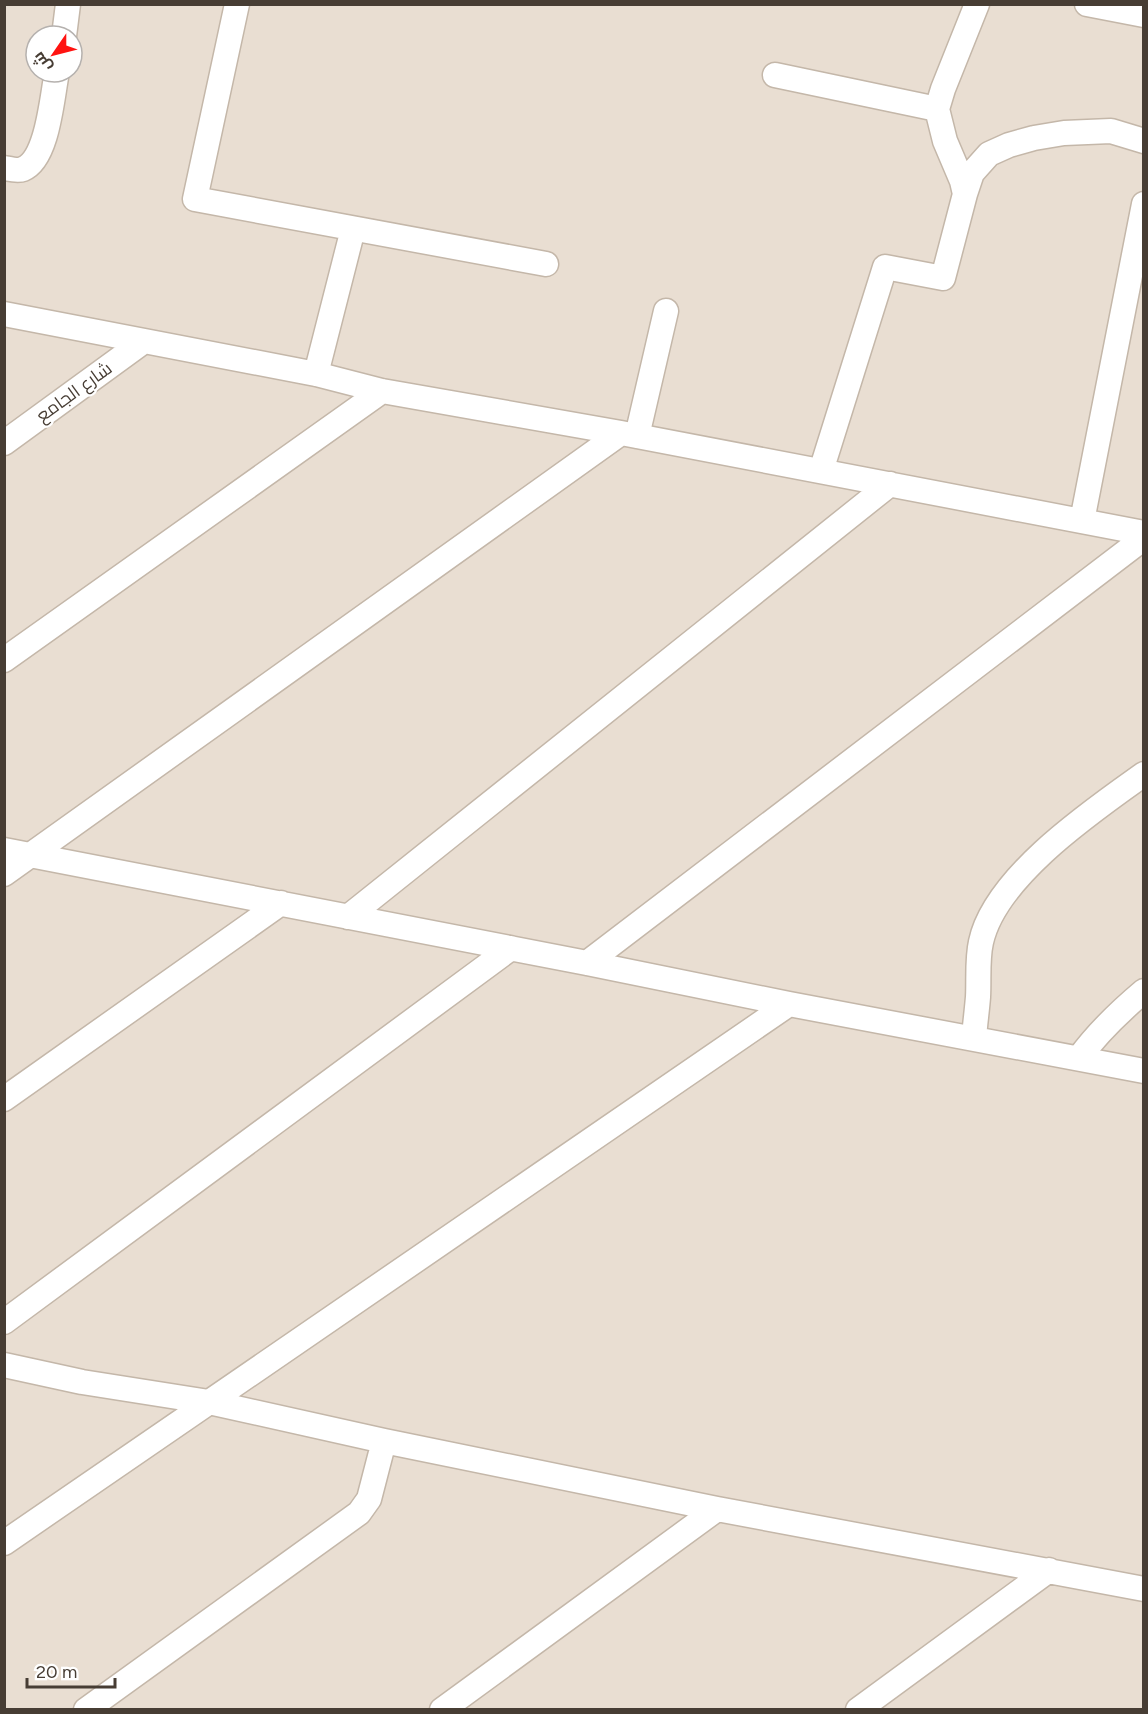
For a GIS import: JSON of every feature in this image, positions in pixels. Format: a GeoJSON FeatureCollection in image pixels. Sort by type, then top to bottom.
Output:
{"type":"FeatureCollection","features":[{"type":"Feature","properties":{"kind":"street"},"geometry":{"type":"LineString","coordinates":[[66,24],[68,4]]}},
{"type":"Feature","properties":{"kind":"street"},"geometry":{"type":"LineString","coordinates":[[237,4],[195,199],[546,264]]}},
{"type":"Feature","properties":{"kind":"street"},"geometry":{"type":"LineString","coordinates":[[965,194],[945,141],[937,109],[977,4]]}},
{"type":"Feature","properties":{"kind":"street"},"geometry":{"type":"LineString","coordinates":[[1087,4],[1143,15]]}},
{"type":"Feature","properties":{"kind":"street"},"geometry":{"type":"LineString","coordinates":[[775,75],[937,109]]}},
{"type":"Feature","properties":{"kind":"street"},"geometry":{"type":"LineString","coordinates":[[4,168],[24,168],[38,154],[54,84]]}},
{"type":"Feature","properties":{"kind":"street"},"geometry":{"type":"LineString","coordinates":[[821,471],[885,267],[943,278],[972,173],[989,154],[1009,145],[1064,132],[1111,131],[1143,141]]}},
{"type":"Feature","properties":{"kind":"street"},"geometry":{"type":"LineString","coordinates":[[1082,521],[1143,204]]}},
{"type":"Feature","properties":{"kind":"street"},"geometry":{"type":"LineString","coordinates":[[316,374],[353,229]]}},
{"type":"Feature","properties":{"kind":"street"},"geometry":{"type":"LineString","coordinates":[[4,874],[629,434],[666,311]]}},
{"type":"Feature","properties":{"kind":"street"},"geometry":{"type":"LineString","coordinates":[[4,314],[316,374],[382,391],[629,434],[1143,533]]}},
{"type":"Feature","properties":{"kind":"street","name":"شارع الجامع"},"geometry":{"type":"LineString","coordinates":[[4,443],[144,341]]}},
{"type":"Feature","properties":{"kind":"street"},"geometry":{"type":"LineString","coordinates":[[4,660],[382,391]]}},
{"type":"Feature","properties":{"kind":"street"},"geometry":{"type":"LineString","coordinates":[[348,917],[890,484]]}},
{"type":"Feature","properties":{"kind":"street"},"geometry":{"type":"LineString","coordinates":[[587,963],[1143,538]]}},
{"type":"Feature","properties":{"kind":"street"},"geometry":{"type":"LineString","coordinates":[[974,1038],[981,941],[990,916],[1001,897],[1023,872],[1065,834],[1143,774]]}},
{"type":"Feature","properties":{"kind":"street"},"geometry":{"type":"LineString","coordinates":[[4,850],[1143,1071]]}},
{"type":"Feature","properties":{"kind":"street"},"geometry":{"type":"LineString","coordinates":[[4,1099],[281,903]]}},
{"type":"Feature","properties":{"kind":"street"},"geometry":{"type":"LineString","coordinates":[[4,1322],[511,948]]}},
{"type":"Feature","properties":{"kind":"street"},"geometry":{"type":"LineString","coordinates":[[1079,1058],[1113,1017],[1143,992]]}},
{"type":"Feature","properties":{"kind":"street"},"geometry":{"type":"LineString","coordinates":[[4,1543],[789,1004]]}},
{"type":"Feature","properties":{"kind":"street"},"geometry":{"type":"LineString","coordinates":[[4,1365],[82,1382],[209,1402],[384,1441],[717,1509],[1143,1589]]}},
{"type":"Feature","properties":{"kind":"street"},"geometry":{"type":"LineString","coordinates":[[86,1710],[359,1513],[369,1499],[384,1441]]}},
{"type":"Feature","properties":{"kind":"street"},"geometry":{"type":"LineString","coordinates":[[442,1710],[717,1509]]}},
{"type":"Feature","properties":{"kind":"street"},"geometry":{"type":"LineString","coordinates":[[858,1710],[1048,1570]]}},
{"type":"Feature","properties":{"kind":"shaded area"},"geometry":{"type":"Polygon","coordinates":[[[5,5],[1143,5],[1143,1709],[5,1709],[5,5]]]}}]}
